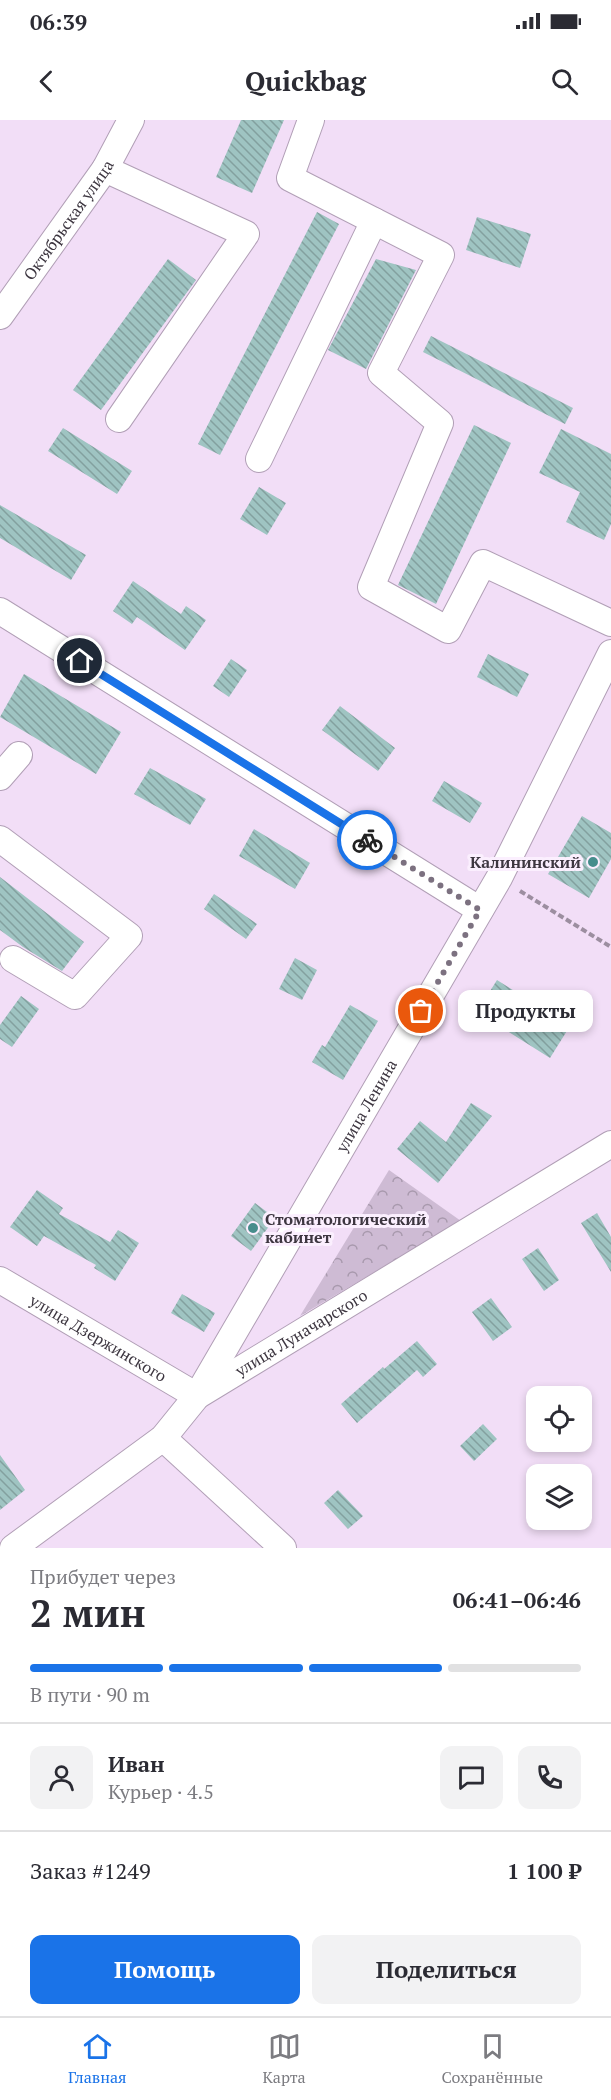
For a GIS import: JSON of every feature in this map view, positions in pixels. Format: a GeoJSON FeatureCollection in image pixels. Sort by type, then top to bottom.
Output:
{"type":"FeatureCollection","features":[{"type":"Feature","properties":{"kind":"street","name":"Октябрьская улица"},"geometry":{"type":"LineString","coordinates":[[0,316],[105,169],[131,120]]}},
{"type":"Feature","properties":{"kind":"street"},"geometry":{"type":"LineString","coordinates":[[311,120],[290,178],[441,255],[381,372],[440,423],[371,587],[448,630],[483,563],[611,623]]}},
{"type":"Feature","properties":{"kind":"street"},"geometry":{"type":"LineString","coordinates":[[105,169],[246,234],[119,419]]}},
{"type":"Feature","properties":{"kind":"street"},"geometry":{"type":"LineString","coordinates":[[259,459],[374,220]]}},
{"type":"Feature","properties":{"kind":"street"},"geometry":{"type":"LineString","coordinates":[[0,611],[480,910]]}},
{"type":"Feature","properties":{"kind":"street","name":"улица Ленина"},"geometry":{"type":"LineString","coordinates":[[197,1396],[499,878],[611,653]]}},
{"type":"Feature","properties":{"kind":"street"},"geometry":{"type":"LineString","coordinates":[[0,777],[19,755]]}},
{"type":"Feature","properties":{"kind":"street"},"geometry":{"type":"LineString","coordinates":[[0,840],[129,936],[75,996],[13,959]]}},
{"type":"Feature","properties":{"kind":"street","name":"улица Луначарского"},"geometry":{"type":"LineString","coordinates":[[13,1548],[163,1438],[197,1396],[611,1144]]}},
{"type":"Feature","properties":{"kind":"street","name":"улица Дзержинского"},"geometry":{"type":"LineString","coordinates":[[0,1280],[197,1396]]}},
{"type":"Feature","properties":{"kind":"street"},"geometry":{"type":"LineString","coordinates":[[163,1438],[283,1548]]}},
{"type":"Feature","properties":{"kind":"path"},"geometry":{"type":"LineString","coordinates":[[499,878],[611,947]]}},
{"type":"Feature","properties":{"kind":"green space"},"geometry":{"type":"Polygon","coordinates":[[[389,1170],[461,1221],[300,1316],[389,1170]]]}},
{"type":"Feature","properties":{"kind":"building"},"geometry":{"type":"Polygon","coordinates":[[[241,120],[284,120],[252,193],[216,177],[241,120]]]}},
{"type":"Feature","properties":{"kind":"building"},"geometry":{"type":"Polygon","coordinates":[[[317,212],[339,224],[220,455],[198,444],[317,212]]]}},
{"type":"Feature","properties":{"kind":"building"},"geometry":{"type":"Polygon","coordinates":[[[477,217],[531,234],[520,268],[466,250],[477,217]]]}},
{"type":"Feature","properties":{"kind":"building"},"geometry":{"type":"Polygon","coordinates":[[[168,259],[196,280],[101,410],[73,390],[168,259]]]}},
{"type":"Feature","properties":{"kind":"building"},"geometry":{"type":"Polygon","coordinates":[[[376,259],[416,270],[366,369],[328,350],[376,259]]]}},
{"type":"Feature","properties":{"kind":"building"},"geometry":{"type":"Polygon","coordinates":[[[431,336],[573,408],[565,424],[423,352],[431,336]]]}},
{"type":"Feature","properties":{"kind":"building"},"geometry":{"type":"Polygon","coordinates":[[[474,425],[511,443],[436,604],[398,585],[474,425]]]}},
{"type":"Feature","properties":{"kind":"building"},"geometry":{"type":"Polygon","coordinates":[[[63,428],[132,471],[117,494],[48,451],[63,428]]]}},
{"type":"Feature","properties":{"kind":"building"},"geometry":{"type":"Polygon","coordinates":[[[561,429],[611,454],[611,524],[604,540],[566,522],[580,492],[539,473],[561,429]]]}},
{"type":"Feature","properties":{"kind":"building"},"geometry":{"type":"Polygon","coordinates":[[[259,487],[286,503],[267,535],[240,519],[259,487]]]}},
{"type":"Feature","properties":{"kind":"building"},"geometry":{"type":"Polygon","coordinates":[[[0,505],[86,555],[71,580],[0,538],[0,505]]]}},
{"type":"Feature","properties":{"kind":"building"},"geometry":{"type":"Polygon","coordinates":[[[133,581],[181,614],[186,606],[206,620],[185,650],[137,617],[132,624],[113,611],[133,581]]]}},
{"type":"Feature","properties":{"kind":"building"},"geometry":{"type":"Polygon","coordinates":[[[488,654],[529,674],[517,697],[477,677],[488,654]]]}},
{"type":"Feature","properties":{"kind":"building"},"geometry":{"type":"Polygon","coordinates":[[[231,659],[247,670],[229,697],[213,686],[231,659]]]}},
{"type":"Feature","properties":{"kind":"building"},"geometry":{"type":"Polygon","coordinates":[[[24,674],[121,732],[96,774],[0,717],[24,674]]]}},
{"type":"Feature","properties":{"kind":"building"},"geometry":{"type":"Polygon","coordinates":[[[340,706],[395,748],[378,771],[322,730],[340,706]]]}},
{"type":"Feature","properties":{"kind":"building"},"geometry":{"type":"Polygon","coordinates":[[[150,768],[206,799],[190,825],[134,794],[150,768]]]}},
{"type":"Feature","properties":{"kind":"building"},"geometry":{"type":"Polygon","coordinates":[[[444,781],[482,803],[470,823],[432,801],[444,781]]]}},
{"type":"Feature","properties":{"kind":"building"},"geometry":{"type":"Polygon","coordinates":[[[582,816],[611,833],[611,859],[589,898],[548,874],[582,816]]]}},
{"type":"Feature","properties":{"kind":"building"},"geometry":{"type":"Polygon","coordinates":[[[254,829],[310,863],[295,889],[239,856],[254,829]]]}},
{"type":"Feature","properties":{"kind":"building"},"geometry":{"type":"Polygon","coordinates":[[[0,877],[84,942],[62,971],[0,930],[0,877]]]}},
{"type":"Feature","properties":{"kind":"building"},"geometry":{"type":"Polygon","coordinates":[[[214,894],[257,924],[246,939],[204,909],[214,894]]]}},
{"type":"Feature","properties":{"kind":"building"},"geometry":{"type":"Polygon","coordinates":[[[295,958],[317,970],[302,1000],[279,989],[295,958]]]}},
{"type":"Feature","properties":{"kind":"building"},"geometry":{"type":"Polygon","coordinates":[[[497,980],[570,1026],[550,1058],[477,1012],[497,980]]]}},
{"type":"Feature","properties":{"kind":"building"},"geometry":{"type":"Polygon","coordinates":[[[21,996],[39,1009],[12,1047],[0,1039],[0,1025],[21,996]]]}},
{"type":"Feature","properties":{"kind":"building"},"geometry":{"type":"Polygon","coordinates":[[[350,1005],[378,1021],[343,1080],[312,1062],[322,1045],[325,1047],[350,1005]]]}},
{"type":"Feature","properties":{"kind":"building"},"geometry":{"type":"Polygon","coordinates":[[[471,1103],[492,1116],[438,1183],[397,1149],[420,1121],[446,1142],[471,1103]]]}},
{"type":"Feature","properties":{"kind":"building"},"geometry":{"type":"Polygon","coordinates":[[[37,1190],[63,1208],[59,1214],[110,1242],[118,1230],[139,1243],[115,1281],[94,1268],[96,1265],[44,1236],[37,1246],[10,1227],[37,1190]]]}},
{"type":"Feature","properties":{"kind":"building"},"geometry":{"type":"Polygon","coordinates":[[[255,1203],[275,1218],[251,1251],[231,1236],[255,1203]]]}},
{"type":"Feature","properties":{"kind":"building"},"geometry":{"type":"Polygon","coordinates":[[[597,1213],[611,1237],[611,1272],[581,1223],[597,1213]]]}},
{"type":"Feature","properties":{"kind":"building"},"geometry":{"type":"Polygon","coordinates":[[[538,1248],[559,1280],[544,1291],[522,1259],[538,1248]]]}},
{"type":"Feature","properties":{"kind":"building"},"geometry":{"type":"Polygon","coordinates":[[[182,1294],[215,1313],[204,1332],[171,1313],[182,1294]]]}},
{"type":"Feature","properties":{"kind":"building"},"geometry":{"type":"Polygon","coordinates":[[[491,1298],[512,1327],[493,1341],[472,1312],[491,1298]]]}},
{"type":"Feature","properties":{"kind":"building"},"geometry":{"type":"Polygon","coordinates":[[[417,1341],[437,1364],[423,1377],[417,1370],[357,1423],[341,1404],[417,1341]]]}},
{"type":"Feature","properties":{"kind":"building"},"geometry":{"type":"Polygon","coordinates":[[[483,1424],[497,1439],[474,1461],[460,1446],[483,1424]]]}},
{"type":"Feature","properties":{"kind":"building"},"geometry":{"type":"Polygon","coordinates":[[[0,1455],[25,1490],[0,1510],[0,1455]]]}},
{"type":"Feature","properties":{"kind":"building"},"geometry":{"type":"Polygon","coordinates":[[[338,1490],[363,1516],[348,1529],[324,1503],[338,1490]]]}},
{"type":"Feature","properties":{"kind":"way so far"},"geometry":{"type":"LineString","coordinates":[[367,840],[480,910],[421,1011]]}},
{"type":"Feature","properties":{"kind":"place","name":"Калининский"},"geometry":{"type":"Point","coordinates":[593,862]}},
{"type":"Feature","properties":{"kind":"place","name":"Продукты"},"geometry":{"type":"Point","coordinates":[421,1011]}},
{"type":"Feature","properties":{"kind":"place","name":"Стоматологический кабинет"},"geometry":{"type":"Point","coordinates":[253,1228]}},
{"type":"Feature","properties":{"kind":"route"},"geometry":{"type":"LineString","coordinates":[[80,661],[367,840]]}}]}
